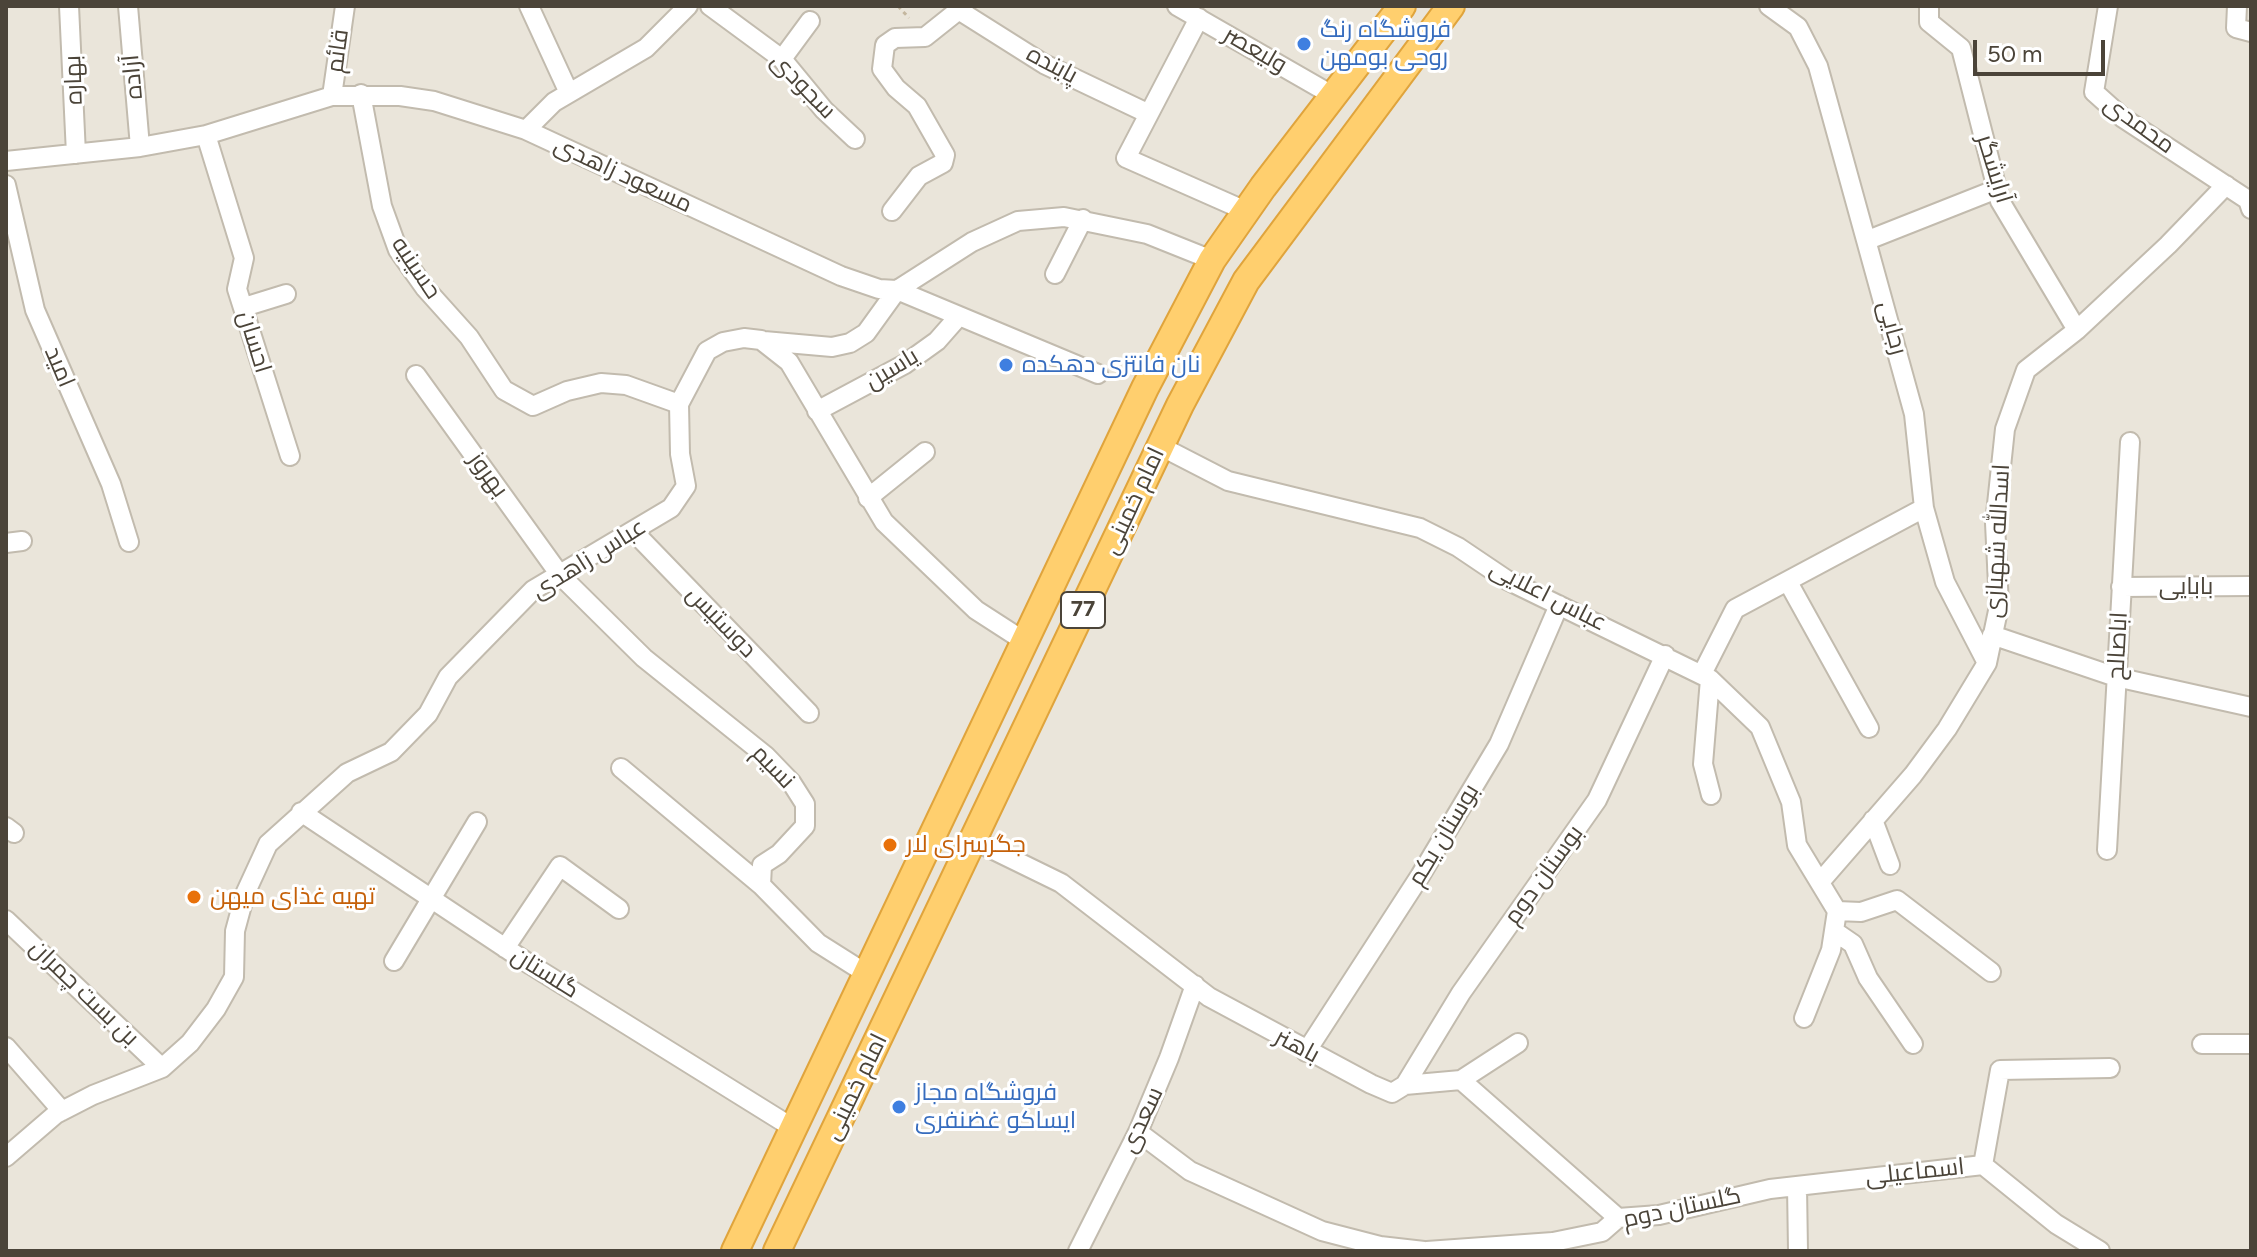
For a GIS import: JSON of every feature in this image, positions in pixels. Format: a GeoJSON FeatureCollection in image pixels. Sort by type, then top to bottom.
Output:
{"type":"FeatureCollection","features":[{"type":"Feature","properties":{"kind":"highway","name":"امام خمینی"},"geometry":{"type":"LineString","coordinates":[[735,1251],[1145,388],[1212,260],[1332,95],[1402,6]]}},
{"type":"Feature","properties":{"kind":"highway","name":"امام خمینی"},"geometry":{"type":"LineString","coordinates":[[777,1251],[1160,446],[1246,281],[1451,6]]}},
{"type":"Feature","properties":{"kind":"highway"},"geometry":{"type":"LineString","coordinates":[[867,974],[900,996]]}},
{"type":"Feature","properties":{"kind":"street","name":"بهاره"},"geometry":{"type":"LineString","coordinates":[[69,6],[76,154]]}},
{"type":"Feature","properties":{"kind":"street","name":"آزاده"},"geometry":{"type":"LineString","coordinates":[[128,6],[140,147]]}},
{"type":"Feature","properties":{"kind":"street","name":"قائم"},"geometry":{"type":"LineString","coordinates":[[332,96],[345,6]]}},
{"type":"Feature","properties":{"kind":"street"},"geometry":{"type":"LineString","coordinates":[[529,6],[569,93]]}},
{"type":"Feature","properties":{"kind":"street"},"geometry":{"type":"LineString","coordinates":[[526,130],[554,102],[646,48],[688,6]]}},
{"type":"Feature","properties":{"kind":"street","name":"سجودی"},"geometry":{"type":"LineString","coordinates":[[710,6],[782,59],[824,110],[855,139]]}},
{"type":"Feature","properties":{"kind":"street","name":"ولیعصر"},"geometry":{"type":"LineString","coordinates":[[1177,6],[1332,95]]}},
{"type":"Feature","properties":{"kind":"street","name":"رجایی"},"geometry":{"type":"LineString","coordinates":[[1769,6],[1798,27],[1818,66],[1914,414],[1924,508],[1945,582],[1987,663]]}},
{"type":"Feature","properties":{"kind":"street","name":"آرایشگر"},"geometry":{"type":"LineString","coordinates":[[1929,6],[1929,22],[1961,48],[2000,201],[2077,330]]}},
{"type":"Feature","properties":{"kind":"street","name":"محمدی"},"geometry":{"type":"LineString","coordinates":[[2108,6],[2094,92],[2123,118],[2250,203]]}},
{"type":"Feature","properties":{"kind":"street"},"geometry":{"type":"LineString","coordinates":[[2237,6],[2236,28],[2251,32]]}},
{"type":"Feature","properties":{"kind":"street"},"geometry":{"type":"LineString","coordinates":[[892,211],[919,176],[943,163],[945,155],[917,106],[896,88],[882,69],[885,45],[895,38],[925,37],[962,8]]}},
{"type":"Feature","properties":{"kind":"street","name":"پاینده"},"geometry":{"type":"LineString","coordinates":[[962,8],[1044,64],[1147,113]]}},
{"type":"Feature","properties":{"kind":"street"},"geometry":{"type":"LineString","coordinates":[[1199,18],[1126,158],[1246,211]]}},
{"type":"Feature","properties":{"kind":"street"},"geometry":{"type":"LineString","coordinates":[[782,59],[810,21]]}},
{"type":"Feature","properties":{"kind":"street","name":"مسعود زاهدی"},"geometry":{"type":"LineString","coordinates":[[6,161],[140,147],[206,135],[332,96],[361,94],[434,101],[526,130],[841,276],[879,289],[897,290],[1098,374]]}},
{"type":"Feature","properties":{"kind":"street","name":"حسینیه"},"geometry":{"type":"LineString","coordinates":[[361,94],[382,206],[398,250],[425,288],[469,337],[504,390],[533,406],[567,391],[601,383],[626,385],[679,404]]}},
{"type":"Feature","properties":{"kind":"street","name":"احسان"},"geometry":{"type":"LineString","coordinates":[[206,135],[244,258],[237,289],[290,456]]}},
{"type":"Feature","properties":{"kind":"street","name":"امید"},"geometry":{"type":"LineString","coordinates":[[6,185],[35,310],[111,484],[129,542]]}},
{"type":"Feature","properties":{"kind":"street","name":"اسدالله شهبازی"},"geometry":{"type":"LineString","coordinates":[[1820,882],[1947,729],[1987,663],[1999,606],[1995,523],[2005,429],[2026,370],[2077,330],[2226,185]]}},
{"type":"Feature","properties":{"kind":"street"},"geometry":{"type":"LineString","coordinates":[[1868,240],[1997,189]]}},
{"type":"Feature","properties":{"kind":"street"},"geometry":{"type":"LineString","coordinates":[[679,404],[707,351],[723,342],[744,338],[832,347],[850,343],[866,333],[897,290],[972,242],[1018,221],[1064,217],[1083,219],[1147,234],[1212,260]]}},
{"type":"Feature","properties":{"kind":"street"},"geometry":{"type":"LineString","coordinates":[[1055,274],[1083,219]]}},
{"type":"Feature","properties":{"kind":"street"},"geometry":{"type":"LineString","coordinates":[[244,307],[286,294]]}},
{"type":"Feature","properties":{"kind":"street","name":"یاسین"},"geometry":{"type":"LineString","coordinates":[[817,411],[905,364],[937,341],[959,316]]}},
{"type":"Feature","properties":{"kind":"street"},"geometry":{"type":"LineString","coordinates":[[761,340],[789,362],[884,522],[976,610],[1024,641]]}},
{"type":"Feature","properties":{"kind":"street","name":"بهروز"},"geometry":{"type":"LineString","coordinates":[[416,375],[560,575]]}},
{"type":"Feature","properties":{"kind":"street","name":"عباس زاهدی"},"geometry":{"type":"LineString","coordinates":[[6,1157],[62,1111],[93,1095],[162,1068],[190,1043],[216,1009],[234,977],[235,931],[245,894],[268,844],[347,773],[391,752],[428,714],[448,677],[533,590],[671,508],[686,486],[679,404]]}},
{"type":"Feature","properties":{"kind":"street","name":"اباصالح"},"geometry":{"type":"LineString","coordinates":[[2107,850],[2130,442]]}},
{"type":"Feature","properties":{"kind":"street","name":"عباس اعلایی"},"geometry":{"type":"LineString","coordinates":[[1160,446],[1228,481],[1420,528],[1458,547],[1507,580],[1706,677],[1760,727],[1791,802],[1797,845],[1837,911]]}},
{"type":"Feature","properties":{"kind":"street"},"geometry":{"type":"LineString","coordinates":[[868,498],[925,452]]}},
{"type":"Feature","properties":{"kind":"street"},"geometry":{"type":"LineString","coordinates":[[1711,795],[1703,764],[1706,677],[1735,609],[1924,508]]}},
{"type":"Feature","properties":{"kind":"street","name":"دوستیس"},"geometry":{"type":"LineString","coordinates":[[633,531],[809,713]]}},
{"type":"Feature","properties":{"kind":"street","name":"نسیم"},"geometry":{"type":"LineString","coordinates":[[560,575],[644,658],[766,756],[791,782],[805,804],[805,826],[779,854],[762,865],[761,885]]}},
{"type":"Feature","properties":{"kind":"street"},"geometry":{"type":"LineString","coordinates":[[1788,582],[1869,728]]}},
{"type":"Feature","properties":{"kind":"street","name":"بابایی"},"geometry":{"type":"LineString","coordinates":[[2121,587],[2251,586]]}},
{"type":"Feature","properties":{"kind":"street","name":"بوستان یکم"},"geometry":{"type":"LineString","coordinates":[[1306,1052],[1420,876],[1499,744],[1559,605]]}},
{"type":"Feature","properties":{"kind":"street"},"geometry":{"type":"LineString","coordinates":[[1992,635],[2116,677],[2251,707]]}},
{"type":"Feature","properties":{"kind":"street","name":"بوستان دوم"},"geometry":{"type":"LineString","coordinates":[[1405,1085],[1461,993],[1597,800],[1665,655]]}},
{"type":"Feature","properties":{"kind":"street"},"geometry":{"type":"LineString","coordinates":[[621,768],[761,885],[818,943],[867,974]]}},
{"type":"Feature","properties":{"kind":"street","name":"گلستان"},"geometry":{"type":"LineString","coordinates":[[301,812],[505,948],[793,1128]]}},
{"type":"Feature","properties":{"kind":"street"},"geometry":{"type":"LineString","coordinates":[[1873,820],[1890,865]]}},
{"type":"Feature","properties":{"kind":"street"},"geometry":{"type":"LineString","coordinates":[[394,961],[477,822]]}},
{"type":"Feature","properties":{"kind":"street","name":"باهنر"},"geometry":{"type":"LineString","coordinates":[[973,840],[1061,883],[1209,997],[1306,1052],[1392,1093],[1405,1085],[1461,1080]]}},
{"type":"Feature","properties":{"kind":"street"},"geometry":{"type":"LineString","coordinates":[[505,948],[560,866],[619,909]]}},
{"type":"Feature","properties":{"kind":"street"},"geometry":{"type":"LineString","coordinates":[[1804,1018],[1831,950],[1837,911],[1861,912],[1897,900],[1991,972]]}},
{"type":"Feature","properties":{"kind":"street","name":"بن بست چمران"},"geometry":{"type":"LineString","coordinates":[[6,920],[162,1068]]}},
{"type":"Feature","properties":{"kind":"street"},"geometry":{"type":"LineString","coordinates":[[1834,931],[1853,944],[1868,978],[1913,1044]]}},
{"type":"Feature","properties":{"kind":"street","name":"سعدی"},"geometry":{"type":"LineString","coordinates":[[1078,1251],[1138,1132],[1195,985]]}},
{"type":"Feature","properties":{"kind":"street"},"geometry":{"type":"LineString","coordinates":[[1518,1043],[1461,1080],[1618,1218]]}},
{"type":"Feature","properties":{"kind":"street"},"geometry":{"type":"LineString","coordinates":[[2202,1044],[2251,1044]]}},
{"type":"Feature","properties":{"kind":"street"},"geometry":{"type":"LineString","coordinates":[[6,1047],[62,1111]]}},
{"type":"Feature","properties":{"kind":"street"},"geometry":{"type":"LineString","coordinates":[[1983,1165],[2000,1070],[2110,1068]]}},
{"type":"Feature","properties":{"kind":"street","name":"گلستان دوم"},"geometry":{"type":"LineString","coordinates":[[1138,1132],[1190,1171],[1322,1231],[1380,1246],[1426,1251],[1553,1242],[1602,1232],[1618,1218],[1659,1215],[1797,1186]]}},
{"type":"Feature","properties":{"kind":"street","name":"اسماعیلی"},"geometry":{"type":"LineString","coordinates":[[1797,1186],[1983,1165],[2056,1224],[2100,1251]]}},
{"type":"Feature","properties":{"kind":"street"},"geometry":{"type":"LineString","coordinates":[[1797,1186],[1798,1251]]}},
{"type":"Feature","properties":{"kind":"shaded area"},"geometry":{"type":"Polygon","coordinates":[[[6,6],[2251,6],[2251,1251],[6,1251],[6,6]]]}},
{"type":"Feature","properties":{"kind":"place","name":"فروشگاه رنگ روحی بومهن"},"geometry":{"type":"Point","coordinates":[1304,44]}},
{"type":"Feature","properties":{"kind":"place","name":"نان فانتزی دهکده"},"geometry":{"type":"Point","coordinates":[1006,365]}},
{"type":"Feature","properties":{"kind":"place","name":"جگرسرای لار"},"geometry":{"type":"Point","coordinates":[890,845]}},
{"type":"Feature","properties":{"kind":"place","name":"تهیه غذای میهن"},"geometry":{"type":"Point","coordinates":[194,897]}},
{"type":"Feature","properties":{"kind":"place","name":"فروشگاه مجاز ایساکو غضنفری"},"geometry":{"type":"Point","coordinates":[899,1107]}}]}
